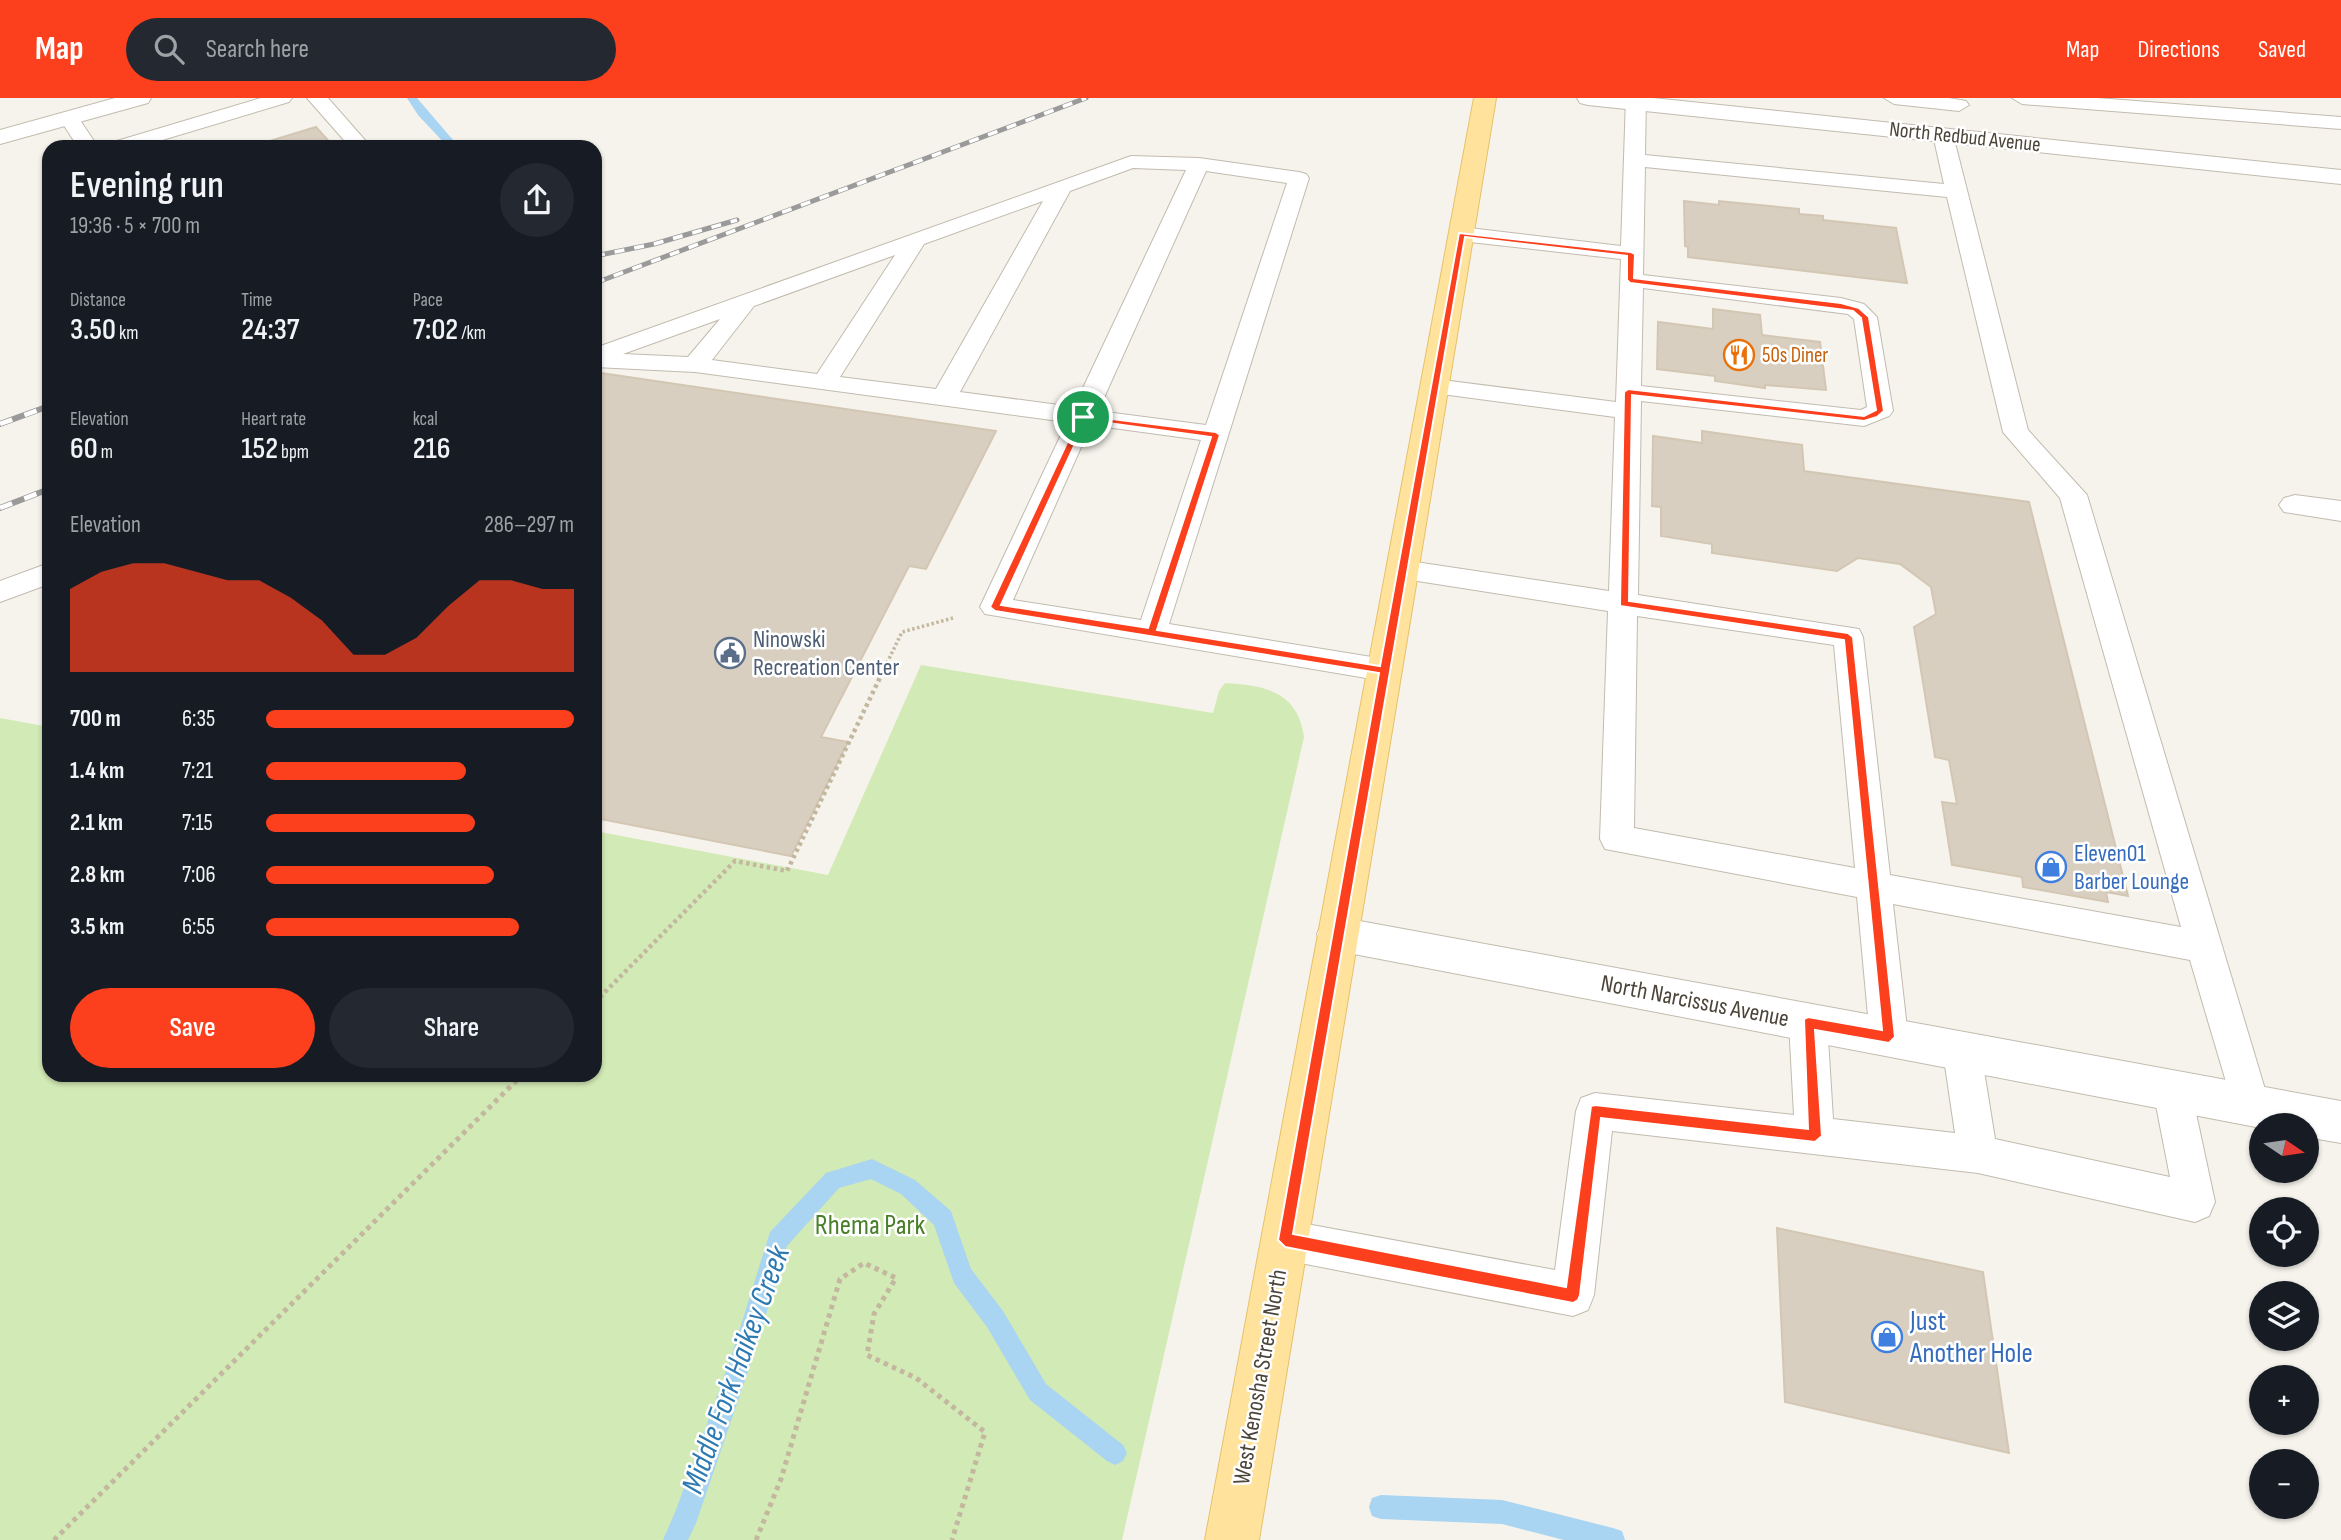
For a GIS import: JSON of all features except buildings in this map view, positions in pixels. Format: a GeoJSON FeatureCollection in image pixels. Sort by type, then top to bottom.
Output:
{"type":"FeatureCollection","features":[{"type":"Feature","properties":{"kind":"main road","name":"West Kenosha Street North"},"geometry":{"type":"LineString","coordinates":[[1232,1540],[1485,98]]}},
{"type":"Feature","properties":{"kind":"street"},"geometry":{"type":"LineString","coordinates":[[0,137],[140,98]]}},
{"type":"Feature","properties":{"kind":"street","name":"North Redbud Avenue"},"geometry":{"type":"LineString","coordinates":[[1588,98],[1635,100],[2341,177]]}},
{"type":"Feature","properties":{"kind":"street"},"geometry":{"type":"LineString","coordinates":[[2295,505],[2341,511]]}},
{"type":"Feature","properties":{"kind":"street","name":"North Narcissus Avenue"},"geometry":{"type":"LineString","coordinates":[[1338,934],[2341,1122]]}},
{"type":"Feature","properties":{"kind":"lane"},"geometry":{"type":"LineString","coordinates":[[141,140],[282,98]]}},
{"type":"Feature","properties":{"kind":"lane"},"geometry":{"type":"LineString","coordinates":[[317,98],[355,140]]}},
{"type":"Feature","properties":{"kind":"lane"},"geometry":{"type":"LineString","coordinates":[[1894,98],[1963,102],[1954,136],[1956,191],[2016,432],[2073,495],[2251,1106]]}},
{"type":"Feature","properties":{"kind":"lane"},"geometry":{"type":"LineString","coordinates":[[2022,98],[2341,123]]}},
{"type":"Feature","properties":{"kind":"lane"},"geometry":{"type":"LineString","coordinates":[[1635,100],[1617,839],[2204,947]]}},
{"type":"Feature","properties":{"kind":"lane"},"geometry":{"type":"LineString","coordinates":[[69,118],[83,140]]}},
{"type":"Feature","properties":{"kind":"lane"},"geometry":{"type":"LineString","coordinates":[[1633,160],[1956,191]]}},
{"type":"Feature","properties":{"kind":"lane"},"geometry":{"type":"LineString","coordinates":[[602,355],[1131,162],[1199,164],[1298,178],[1152,633]]}},
{"type":"Feature","properties":{"kind":"lane"},"geometry":{"type":"LineString","coordinates":[[1199,164],[995,607],[1384,670]]}},
{"type":"Feature","properties":{"kind":"lane"},"geometry":{"type":"LineString","coordinates":[[944,398],[1061,188]]}},
{"type":"Feature","properties":{"kind":"lane"},"geometry":{"type":"LineString","coordinates":[[1434,386],[1864,418],[1880,411],[1865,317],[1856,309],[1461,234]]}},
{"type":"Feature","properties":{"kind":"lane"},"geometry":{"type":"LineString","coordinates":[[824,382],[916,240]]}},
{"type":"Feature","properties":{"kind":"lane"},"geometry":{"type":"LineString","coordinates":[[695,365],[746,302]]}},
{"type":"Feature","properties":{"kind":"lane"},"geometry":{"type":"LineString","coordinates":[[602,358],[695,365],[1216,435]]}},
{"type":"Feature","properties":{"kind":"lane"},"geometry":{"type":"LineString","coordinates":[[1402,570],[1848,637],[1889,1037]]}},
{"type":"Feature","properties":{"kind":"lane"},"geometry":{"type":"LineString","coordinates":[[0,592],[42,576]]}},
{"type":"Feature","properties":{"kind":"lane"},"geometry":{"type":"LineString","coordinates":[[1808,1023],[1815,1136]]}},
{"type":"Feature","properties":{"kind":"lane"},"geometry":{"type":"LineString","coordinates":[[1962,1052],[1978,1154]]}},
{"type":"Feature","properties":{"kind":"lane"},"geometry":{"type":"LineString","coordinates":[[1285,1240],[1573,1295],[1595,1111],[1978,1154],[2195,1202],[2172,1090]]}},
{"type":"Feature","properties":{"kind":"path"},"geometry":{"type":"LineString","coordinates":[[602,995],[734,861],[788,871],[902,632],[995,607]]}},
{"type":"Feature","properties":{"kind":"path"},"geometry":{"type":"LineString","coordinates":[[54,1540],[515,1082]]}},
{"type":"Feature","properties":{"kind":"path"},"geometry":{"type":"LineString","coordinates":[[756,1540],[781,1479],[839,1279],[864,1263],[895,1278],[874,1314],[867,1355],[916,1378],[985,1432],[952,1540]]}},
{"type":"Feature","properties":{"kind":"green space","name":"Rhema Park"},"geometry":{"type":"Polygon","coordinates":[[[921,665],[1213,713],[1219,691],[1225,683],[1253,686],[1266,689],[1287,701],[1301,722],[1304,737],[1122,1540],[0,1540],[0,718],[42,726],[42,1082],[602,1082],[602,832],[828,875],[921,665]]]}},
{"type":"Feature","properties":{"kind":"waterway"},"geometry":{"type":"LineString","coordinates":[[412,98],[447,140]]}},
{"type":"Feature","properties":{"kind":"waterway","name":"Middle Fork Haikey Creek"},"geometry":{"type":"LineString","coordinates":[[675,1540],[687,1514],[742,1357],[778,1240],[833,1180],[872,1169],[908,1187],[943,1218],[962,1275],[995,1319],[1038,1392],[1115,1453]]}},
{"type":"Feature","properties":{"kind":"waterway","name":"Middle Fork Haikey Creek"},"geometry":{"type":"LineString","coordinates":[[1381,1507],[1502,1512],[1613,1540]]}},
{"type":"Feature","properties":{"kind":"railway"},"geometry":{"type":"LineString","coordinates":[[602,280],[1086,98]]}},
{"type":"Feature","properties":{"kind":"railway"},"geometry":{"type":"LineString","coordinates":[[602,255],[654,244],[737,220]]}},
{"type":"Feature","properties":{"kind":"railway"},"geometry":{"type":"LineString","coordinates":[[0,424],[42,409]]}},
{"type":"Feature","properties":{"kind":"railway"},"geometry":{"type":"LineString","coordinates":[[0,508],[42,492]]}},
{"type":"Feature","properties":{"kind":"place","name":"50s Diner"},"geometry":{"type":"Point","coordinates":[1739,355]}},
{"type":"Feature","properties":{"kind":"place","name":"Ninowski Recreation Center"},"geometry":{"type":"Point","coordinates":[730,653]}},
{"type":"Feature","properties":{"kind":"place","name":"Eleven01 Barber Lounge"},"geometry":{"type":"Point","coordinates":[2051,867]}},
{"type":"Feature","properties":{"kind":"place","name":"Just Another Hole"},"geometry":{"type":"Point","coordinates":[1887,1337]}},
{"type":"Feature","properties":{"kind":"route"},"geometry":{"type":"LineString","coordinates":[[1083,417],[995,607],[1300,657],[1384,670],[1461,234],[1631,254],[1630,280],[1841,305],[1856,309],[1865,317],[1880,411],[1874,415],[1864,418],[1628,392],[1624,604],[1848,637],[1889,1037],[1808,1023],[1815,1136],[1595,1111],[1573,1295],[1285,1240],[1384,670],[1152,633],[1216,435],[1083,417]]}}]}
